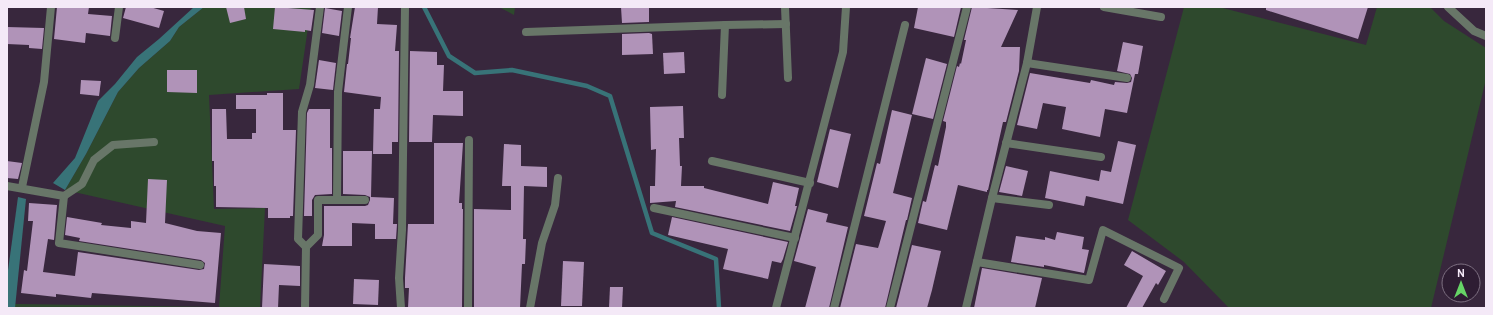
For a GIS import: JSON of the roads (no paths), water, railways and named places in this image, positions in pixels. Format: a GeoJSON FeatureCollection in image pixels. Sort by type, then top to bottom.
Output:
{"type":"FeatureCollection","features":[{"type":"Feature","properties":{"kind":"street"},"geometry":{"type":"LineString","coordinates":[[22,187],[44,82],[51,7]]}},
{"type":"Feature","properties":{"kind":"street"},"geometry":{"type":"LineString","coordinates":[[114,38],[119,7]]}},
{"type":"Feature","properties":{"kind":"street"},"geometry":{"type":"LineString","coordinates":[[306,247],[298,239],[302,112],[310,85],[320,7]]}},
{"type":"Feature","properties":{"kind":"street"},"geometry":{"type":"LineString","coordinates":[[337,200],[338,92],[348,7]]}},
{"type":"Feature","properties":{"kind":"street"},"geometry":{"type":"LineString","coordinates":[[401,308],[399,278],[402,230],[405,7]]}},
{"type":"Feature","properties":{"kind":"street"},"geometry":{"type":"LineString","coordinates":[[785,7],[788,78]]}},
{"type":"Feature","properties":{"kind":"street"},"geometry":{"type":"LineString","coordinates":[[776,308],[810,183],[843,52],[846,7]]}},
{"type":"Feature","properties":{"kind":"street"},"geometry":{"type":"LineString","coordinates":[[890,308],[967,7]]}},
{"type":"Feature","properties":{"kind":"street"},"geometry":{"type":"LineString","coordinates":[[966,308],[992,198],[1027,63],[1037,7]]}},
{"type":"Feature","properties":{"kind":"street"},"geometry":{"type":"LineString","coordinates":[[1104,7],[1161,17]]}},
{"type":"Feature","properties":{"kind":"street"},"geometry":{"type":"LineString","coordinates":[[1448,7],[1474,31],[1486,36]]}},
{"type":"Feature","properties":{"kind":"street"},"geometry":{"type":"LineString","coordinates":[[526,32],[786,24]]}},
{"type":"Feature","properties":{"kind":"street"},"geometry":{"type":"LineString","coordinates":[[722,95],[725,25]]}},
{"type":"Feature","properties":{"kind":"street"},"geometry":{"type":"LineString","coordinates":[[834,308],[905,25]]}},
{"type":"Feature","properties":{"kind":"street"},"geometry":{"type":"LineString","coordinates":[[1027,63],[1127,78]]}},
{"type":"Feature","properties":{"kind":"street"},"geometry":{"type":"LineString","coordinates":[[468,308],[469,140]]}},
{"type":"Feature","properties":{"kind":"street"},"geometry":{"type":"LineString","coordinates":[[7,186],[22,187],[64,196],[82,184],[94,160],[113,145],[154,142]]}},
{"type":"Feature","properties":{"kind":"street"},"geometry":{"type":"LineString","coordinates":[[1006,143],[1101,157]]}},
{"type":"Feature","properties":{"kind":"street"},"geometry":{"type":"LineString","coordinates":[[712,161],[810,183]]}},
{"type":"Feature","properties":{"kind":"street"},"geometry":{"type":"LineString","coordinates":[[530,308],[542,243],[555,206],[558,178]]}},
{"type":"Feature","properties":{"kind":"street"},"geometry":{"type":"LineString","coordinates":[[64,196],[59,243],[200,265]]}},
{"type":"Feature","properties":{"kind":"street"},"geometry":{"type":"LineString","coordinates":[[992,198],[1049,205]]}},
{"type":"Feature","properties":{"kind":"street"},"geometry":{"type":"LineString","coordinates":[[305,308],[306,247],[318,235],[318,200],[364,200]]}},
{"type":"Feature","properties":{"kind":"street"},"geometry":{"type":"LineString","coordinates":[[654,208],[795,238]]}},
{"type":"Feature","properties":{"kind":"street"},"geometry":{"type":"LineString","coordinates":[[977,262],[1089,280],[1103,230],[1179,268],[1164,299]]}},
{"type":"Feature","properties":{"kind":"waterway"},"geometry":{"type":"LineString","coordinates":[[424,7],[449,56],[475,73],[512,70],[587,86],[610,96],[652,233],[716,259],[719,308]]}}]}
